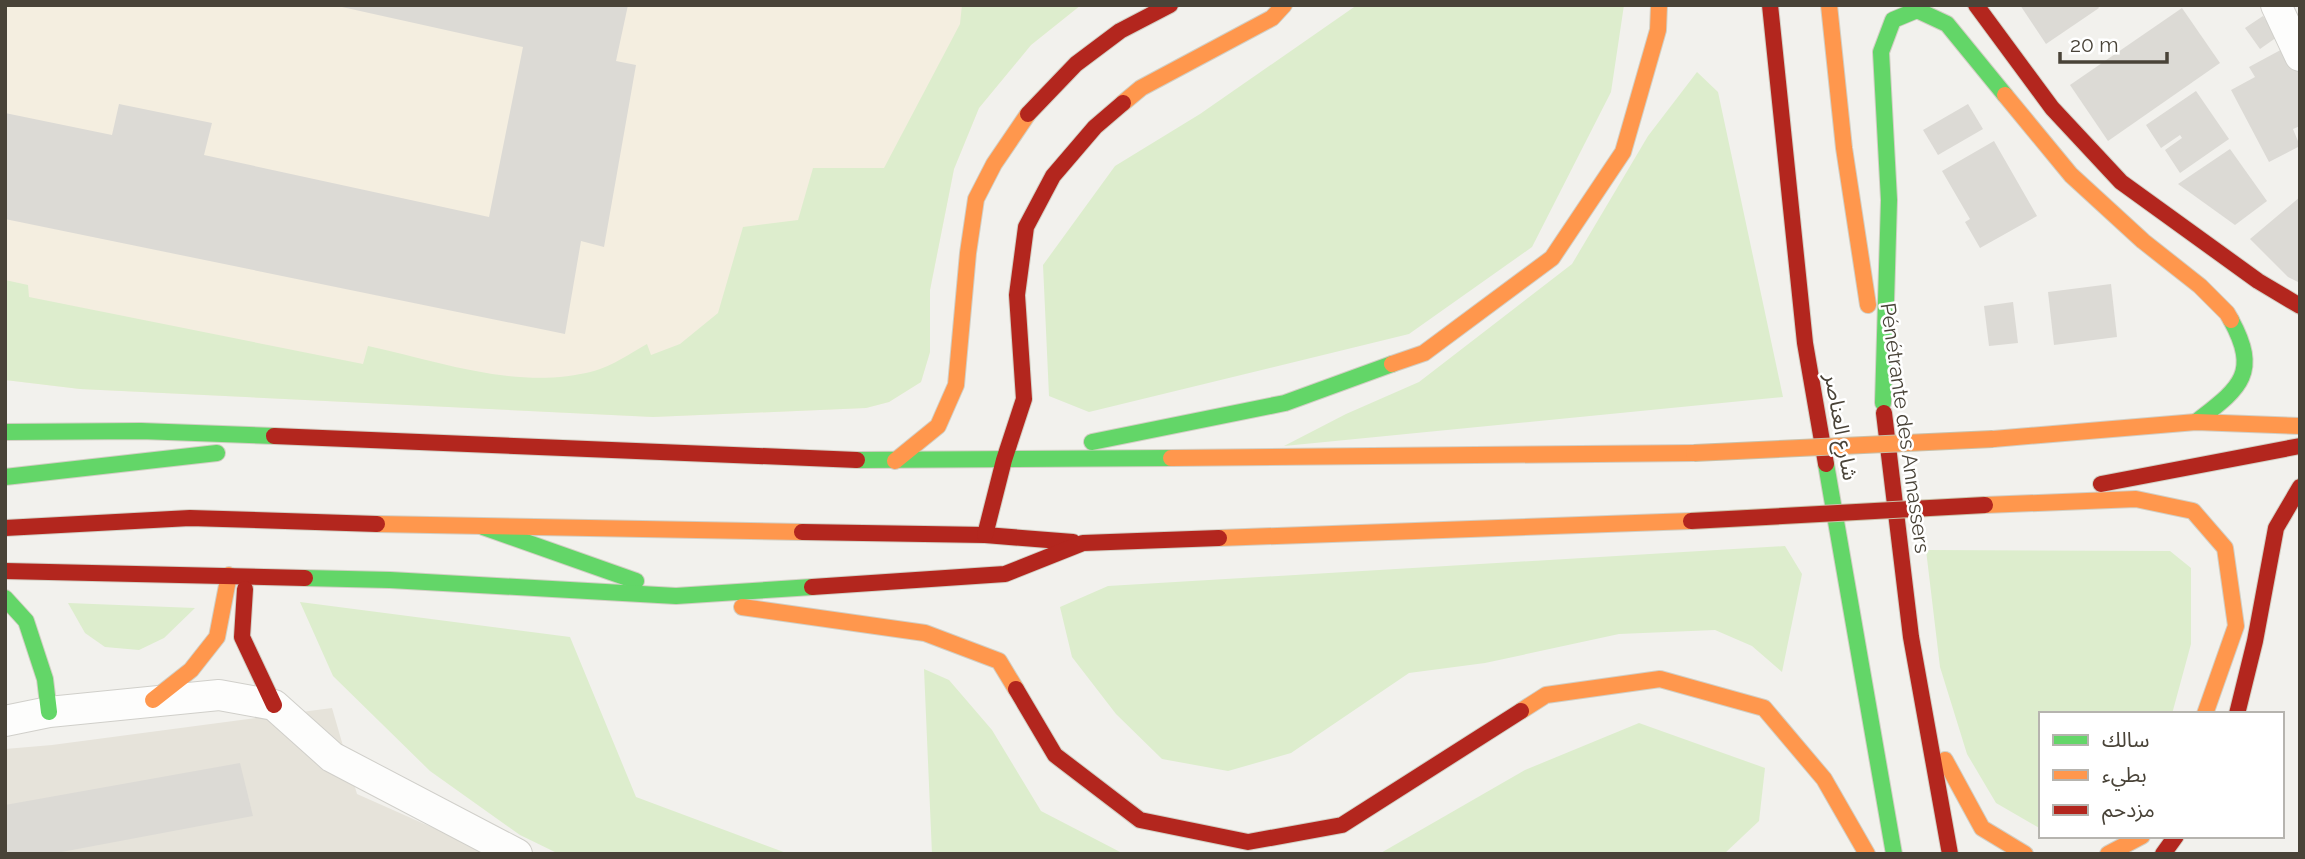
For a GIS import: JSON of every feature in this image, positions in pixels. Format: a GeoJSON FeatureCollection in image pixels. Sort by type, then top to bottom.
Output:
{"type":"FeatureCollection","features":[{"type":"Feature","properties":{"kind":"main road"},"geometry":{"type":"LineString","coordinates":[[895,461],[938,426],[956,385],[968,253],[976,199],[995,164],[1032,107],[1076,64],[1119,31],[1170,5]]}},
{"type":"Feature","properties":{"kind":"main road"},"geometry":{"type":"LineString","coordinates":[[985,535],[1004,460],[1024,399],[1017,295],[1026,227],[1054,176],[1095,127],[1141,88],[1272,18],[1284,5]]}},
{"type":"Feature","properties":{"kind":"main road"},"geometry":{"type":"LineString","coordinates":[[1004,460],[1285,402],[1424,353],[1552,258],[1602,184],[1623,152],[1658,30],[1659,5]]}},
{"type":"Feature","properties":{"kind":"main road","name":"شارع العناصر"},"geometry":{"type":"LineString","coordinates":[[1770,5],[1805,343],[1894,854]]}},
{"type":"Feature","properties":{"kind":"main road","name":"Pénétrante des Annassers"},"geometry":{"type":"LineString","coordinates":[[1829,5],[1844,148],[1883,403],[1911,637],[1950,854]]}},
{"type":"Feature","properties":{"kind":"main road"},"geometry":{"type":"LineString","coordinates":[[1976,5],[2052,108],[2121,182],[2258,281],[2300,306]]}},
{"type":"Feature","properties":{"kind":"main road"},"geometry":{"type":"LineString","coordinates":[[1883,403],[1889,200],[1881,52],[1893,20],[1917,10],[1947,24],[2071,175],[2143,240],[2200,286],[2227,313],[2243,342],[2246,362],[2234,392],[2196,422]]}},
{"type":"Feature","properties":{"kind":"main road"},"geometry":{"type":"LineString","coordinates":[[5,432],[141,431],[895,461],[1694,453],[1993,439],[2196,422],[2300,426]]}},
{"type":"Feature","properties":{"kind":"main road"},"geometry":{"type":"LineString","coordinates":[[5,477],[337,439]]}},
{"type":"Feature","properties":{"kind":"main road"},"geometry":{"type":"LineString","coordinates":[[1985,505],[2300,446]]}},
{"type":"Feature","properties":{"kind":"main road"},"geometry":{"type":"LineString","coordinates":[[2237,712],[2255,641],[2276,528],[2300,487]]}},
{"type":"Feature","properties":{"kind":"main road"},"geometry":{"type":"LineString","coordinates":[[5,528],[190,518],[483,527],[985,535],[1083,543],[1691,522],[2136,499],[2193,511],[2225,548],[2236,626],[2207,712]]}},
{"type":"Feature","properties":{"kind":"main road"},"geometry":{"type":"LineString","coordinates":[[483,527],[676,596],[1005,574],[1083,543]]}},
{"type":"Feature","properties":{"kind":"main road"},"geometry":{"type":"LineString","coordinates":[[5,572],[390,580],[676,596],[829,621],[925,633],[999,661],[1055,755],[1140,820],[1248,842],[1342,825],[1546,695],[1660,679],[1764,708],[1824,779],[1867,854]]}},
{"type":"Feature","properties":{"kind":"main road"},"geometry":{"type":"LineString","coordinates":[[153,700],[191,670],[217,637],[229,575]]}},
{"type":"Feature","properties":{"kind":"main road"},"geometry":{"type":"LineString","coordinates":[[246,575],[242,637],[274,705]]}},
{"type":"Feature","properties":{"kind":"main road"},"geometry":{"type":"LineString","coordinates":[[5,598],[26,621],[45,679],[49,712]]}},
{"type":"Feature","properties":{"kind":"main road"},"geometry":{"type":"LineString","coordinates":[[1928,727],[1982,828],[2025,854]]}},
{"type":"Feature","properties":{"kind":"main road"},"geometry":{"type":"LineString","coordinates":[[2108,854],[2138,838]]}},
{"type":"Feature","properties":{"kind":"main road"},"geometry":{"type":"LineString","coordinates":[[2163,854],[2175,838]]}},
{"type":"Feature","properties":{"kind":"street"},"geometry":{"type":"LineString","coordinates":[[2276,5],[2300,56]]}},
{"type":"Feature","properties":{"kind":"street"},"geometry":{"type":"LineString","coordinates":[[5,721],[49,712],[219,695],[274,705],[332,757],[517,854]]}},
{"type":"Feature","properties":{"kind":"shaded area"},"geometry":{"type":"Polygon","coordinates":[[[5,5],[1081,5],[1031,45],[979,108],[954,169],[930,290],[930,352],[921,382],[889,402],[866,408],[653,417],[80,389],[5,380],[5,5]]]}},
{"type":"Feature","properties":{"kind":"shaded area"},"geometry":{"type":"Polygon","coordinates":[[[332,708],[357,794],[492,854],[5,854],[5,749],[332,708]]]}},
{"type":"Feature","properties":{"kind":"green space"},"geometry":{"type":"Polygon","coordinates":[[[962,5],[1081,5],[1031,45],[979,108],[954,169],[930,290],[930,352],[921,382],[889,402],[866,408],[653,417],[80,389],[5,380],[5,280],[28,285],[29,297],[363,364],[368,346],[481,372],[537,378],[601,369],[647,344],[651,355],[680,344],[718,313],[743,227],[798,220],[813,168],[884,168],[960,24],[962,5]]]}},
{"type":"Feature","properties":{"kind":"green space"},"geometry":{"type":"Polygon","coordinates":[[[1357,5],[1624,5],[1611,92],[1532,247],[1409,334],[1089,412],[1049,396],[1043,265],[1115,166],[1200,114],[1357,5]]]}},
{"type":"Feature","properties":{"kind":"green space"},"geometry":{"type":"Polygon","coordinates":[[[1697,72],[1718,92],[1783,397],[1284,446],[1346,414],[1419,382],[1572,264],[1648,136],[1697,72]]]}},
{"type":"Feature","properties":{"kind":"green space"},"geometry":{"type":"Polygon","coordinates":[[[1785,546],[1802,574],[1782,672],[1752,646],[1715,630],[1619,634],[1485,663],[1409,673],[1291,753],[1228,771],[1162,759],[1116,714],[1072,657],[1060,607],[1108,586],[1785,546]]]}},
{"type":"Feature","properties":{"kind":"green space"},"geometry":{"type":"Polygon","coordinates":[[[1926,550],[2170,551],[2191,568],[2191,644],[2173,712],[2039,712],[2039,828],[1996,803],[1967,754],[1940,667],[1926,550]]]}},
{"type":"Feature","properties":{"kind":"green space"},"geometry":{"type":"Polygon","coordinates":[[[300,602],[570,637],[636,797],[789,854],[559,854],[520,835],[430,771],[333,676],[300,602]]]}},
{"type":"Feature","properties":{"kind":"green space"},"geometry":{"type":"Polygon","coordinates":[[[68,603],[195,608],[164,638],[139,650],[105,647],[85,633],[68,603]]]}},
{"type":"Feature","properties":{"kind":"green space"},"geometry":{"type":"Polygon","coordinates":[[[924,669],[949,680],[992,730],[1041,811],[1124,854],[932,854],[924,669]]]}},
{"type":"Feature","properties":{"kind":"green space"},"geometry":{"type":"Polygon","coordinates":[[[1639,723],[1765,768],[1759,821],[1724,854],[1379,854],[1525,770],[1639,723]]]}},
{"type":"Feature","properties":{"kind":"building"},"geometry":{"type":"Polygon","coordinates":[[[333,5],[628,5],[616,61],[636,65],[604,247],[581,241],[565,334],[5,219],[5,113],[112,135],[119,104],[212,123],[204,155],[489,217],[523,47],[333,5]]]}},
{"type":"Feature","properties":{"kind":"building"},"geometry":{"type":"Polygon","coordinates":[[[2020,5],[2097,5],[2099,8],[2046,44],[2020,5]]]}},
{"type":"Feature","properties":{"kind":"building"},"geometry":{"type":"Polygon","coordinates":[[[2182,8],[2220,63],[2108,141],[2070,85],[2182,8]]]}},
{"type":"Feature","properties":{"kind":"building"},"geometry":{"type":"Polygon","coordinates":[[[2263,16],[2277,37],[2260,49],[2245,28],[2263,16]]]}},
{"type":"Feature","properties":{"kind":"building"},"geometry":{"type":"Polygon","coordinates":[[[2290,45],[2300,64],[2300,126],[2293,129],[2300,146],[2269,162],[2231,90],[2255,77],[2249,67],[2290,45]]]}},
{"type":"Feature","properties":{"kind":"building"},"geometry":{"type":"Polygon","coordinates":[[[2196,91],[2229,139],[2180,173],[2165,150],[2182,138],[2180,135],[2161,148],[2146,125],[2196,91]]]}},
{"type":"Feature","properties":{"kind":"building"},"geometry":{"type":"Polygon","coordinates":[[[1968,104],[1983,129],[1938,155],[1923,130],[1968,104]]]}},
{"type":"Feature","properties":{"kind":"building"},"geometry":{"type":"Polygon","coordinates":[[[1994,141],[2037,216],[1980,248],[1965,222],[1970,219],[1942,171],[1994,141]]]}},
{"type":"Feature","properties":{"kind":"building"},"geometry":{"type":"Polygon","coordinates":[[[2230,149],[2267,201],[2235,225],[2178,184],[2230,149]]]}},
{"type":"Feature","properties":{"kind":"building"},"geometry":{"type":"Polygon","coordinates":[[[2300,197],[2300,283],[2288,277],[2250,239],[2300,197]]]}},
{"type":"Feature","properties":{"kind":"building"},"geometry":{"type":"Polygon","coordinates":[[[2111,284],[2117,337],[2054,345],[2048,292],[2111,284]]]}},
{"type":"Feature","properties":{"kind":"building"},"geometry":{"type":"Polygon","coordinates":[[[2013,302],[2018,343],[1989,346],[1984,306],[2013,302]]]}},
{"type":"Feature","properties":{"kind":"building"},"geometry":{"type":"Polygon","coordinates":[[[240,763],[253,816],[51,854],[5,854],[5,805],[240,763]]]}},
{"type":"Feature","properties":{"kind":"traffic: fast"},"geometry":{"type":"LineString","coordinates":[[1883,403],[1889,200],[1881,52],[1893,20],[1917,10],[1947,24],[2005,95]]}},
{"type":"Feature","properties":{"kind":"traffic: fast"},"geometry":{"type":"LineString","coordinates":[[2196,422],[2223,400],[2241,379],[2244,354],[2231,320]]}},
{"type":"Feature","properties":{"kind":"traffic: fast"},"geometry":{"type":"LineString","coordinates":[[1092,442],[1285,403],[1392,364]]}},
{"type":"Feature","properties":{"kind":"traffic: fast"},"geometry":{"type":"LineString","coordinates":[[5,432],[141,431],[274,436]]}},
{"type":"Feature","properties":{"kind":"traffic: fast"},"geometry":{"type":"LineString","coordinates":[[5,477],[217,453]]}},
{"type":"Feature","properties":{"kind":"traffic: fast"},"geometry":{"type":"LineString","coordinates":[[857,460],[1171,458]]}},
{"type":"Feature","properties":{"kind":"traffic: fast"},"geometry":{"type":"LineString","coordinates":[[1826,464],[1894,854]]}},
{"type":"Feature","properties":{"kind":"traffic: fast"},"geometry":{"type":"LineString","coordinates":[[483,527],[636,581]]}},
{"type":"Feature","properties":{"kind":"traffic: fast"},"geometry":{"type":"LineString","coordinates":[[305,578],[390,580],[676,596],[812,587]]}},
{"type":"Feature","properties":{"kind":"traffic: fast"},"geometry":{"type":"LineString","coordinates":[[5,598],[26,621],[45,679],[49,712]]}},
{"type":"Feature","properties":{"kind":"traffic: slow"},"geometry":{"type":"LineString","coordinates":[[1123,103],[1141,88],[1272,18],[1284,5]]}},
{"type":"Feature","properties":{"kind":"traffic: slow"},"geometry":{"type":"LineString","coordinates":[[1392,364],[1424,353],[1552,258],[1623,152],[1658,30],[1659,5]]}},
{"type":"Feature","properties":{"kind":"traffic: slow"},"geometry":{"type":"LineString","coordinates":[[1829,5],[1844,148],[1868,305]]}},
{"type":"Feature","properties":{"kind":"traffic: slow"},"geometry":{"type":"LineString","coordinates":[[2005,95],[2071,175],[2143,241],[2200,286],[2231,320]]}},
{"type":"Feature","properties":{"kind":"traffic: slow"},"geometry":{"type":"LineString","coordinates":[[895,461],[938,426],[956,385],[968,253],[976,199],[994,164],[1028,114]]}},
{"type":"Feature","properties":{"kind":"traffic: slow"},"geometry":{"type":"LineString","coordinates":[[1993,439],[2196,422],[2300,426]]}},
{"type":"Feature","properties":{"kind":"traffic: slow"},"geometry":{"type":"LineString","coordinates":[[1694,453],[1993,439]]}},
{"type":"Feature","properties":{"kind":"traffic: slow"},"geometry":{"type":"LineString","coordinates":[[1171,458],[1694,453]]}},
{"type":"Feature","properties":{"kind":"traffic: slow"},"geometry":{"type":"LineString","coordinates":[[1985,505],[2136,499],[2193,511],[2225,548],[2236,626],[2206,712]]}},
{"type":"Feature","properties":{"kind":"traffic: slow"},"geometry":{"type":"LineString","coordinates":[[1219,538],[1691,521]]}},
{"type":"Feature","properties":{"kind":"traffic: slow"},"geometry":{"type":"LineString","coordinates":[[377,524],[802,532]]}},
{"type":"Feature","properties":{"kind":"traffic: slow"},"geometry":{"type":"LineString","coordinates":[[153,700],[191,670],[217,637],[229,575]]}},
{"type":"Feature","properties":{"kind":"traffic: slow"},"geometry":{"type":"LineString","coordinates":[[742,607],[925,633],[999,661],[1016,689]]}},
{"type":"Feature","properties":{"kind":"traffic: slow"},"geometry":{"type":"LineString","coordinates":[[1521,711],[1546,695],[1660,679],[1764,708],[1824,779],[1867,854]]}},
{"type":"Feature","properties":{"kind":"traffic: slow"},"geometry":{"type":"LineString","coordinates":[[1945,760],[1982,828],[2025,854]]}},
{"type":"Feature","properties":{"kind":"traffic: slow"},"geometry":{"type":"LineString","coordinates":[[2108,854],[2138,838]]}},
{"type":"Feature","properties":{"kind":"traffic: jam"},"geometry":{"type":"LineString","coordinates":[[1028,114],[1076,64],[1120,31],[1170,5]]}},
{"type":"Feature","properties":{"kind":"traffic: jam"},"geometry":{"type":"LineString","coordinates":[[1770,5],[1805,343],[1826,464]]}},
{"type":"Feature","properties":{"kind":"traffic: jam"},"geometry":{"type":"LineString","coordinates":[[1976,5],[2052,108],[2121,182],[2258,281],[2300,306]]}},
{"type":"Feature","properties":{"kind":"traffic: jam"},"geometry":{"type":"LineString","coordinates":[[985,535],[1004,460],[1024,399],[1017,295],[1026,227],[1053,176],[1095,127],[1123,103]]}},
{"type":"Feature","properties":{"kind":"traffic: jam"},"geometry":{"type":"LineString","coordinates":[[1884,413],[1911,637],[1950,854]]}},
{"type":"Feature","properties":{"kind":"traffic: jam"},"geometry":{"type":"LineString","coordinates":[[274,436],[857,460]]}},
{"type":"Feature","properties":{"kind":"traffic: jam"},"geometry":{"type":"LineString","coordinates":[[2101,484],[2300,446]]}},
{"type":"Feature","properties":{"kind":"traffic: jam"},"geometry":{"type":"LineString","coordinates":[[2237,712],[2255,641],[2276,528],[2300,487]]}},
{"type":"Feature","properties":{"kind":"traffic: jam"},"geometry":{"type":"LineString","coordinates":[[1691,521],[1985,505]]}},
{"type":"Feature","properties":{"kind":"traffic: jam"},"geometry":{"type":"LineString","coordinates":[[5,528],[190,518],[377,524]]}},
{"type":"Feature","properties":{"kind":"traffic: jam"},"geometry":{"type":"LineString","coordinates":[[802,532],[985,535],[1073,542]]}},
{"type":"Feature","properties":{"kind":"traffic: jam"},"geometry":{"type":"LineString","coordinates":[[812,587],[1005,574],[1083,543],[1219,538]]}},
{"type":"Feature","properties":{"kind":"traffic: jam"},"geometry":{"type":"LineString","coordinates":[[5,571],[305,578]]}},
{"type":"Feature","properties":{"kind":"traffic: jam"},"geometry":{"type":"LineString","coordinates":[[245,589],[242,637],[274,705]]}},
{"type":"Feature","properties":{"kind":"traffic: jam"},"geometry":{"type":"LineString","coordinates":[[1016,689],[1055,755],[1140,820],[1248,842],[1342,825],[1521,711]]}},
{"type":"Feature","properties":{"kind":"traffic: jam"},"geometry":{"type":"LineString","coordinates":[[2163,854],[2175,838]]}}]}
